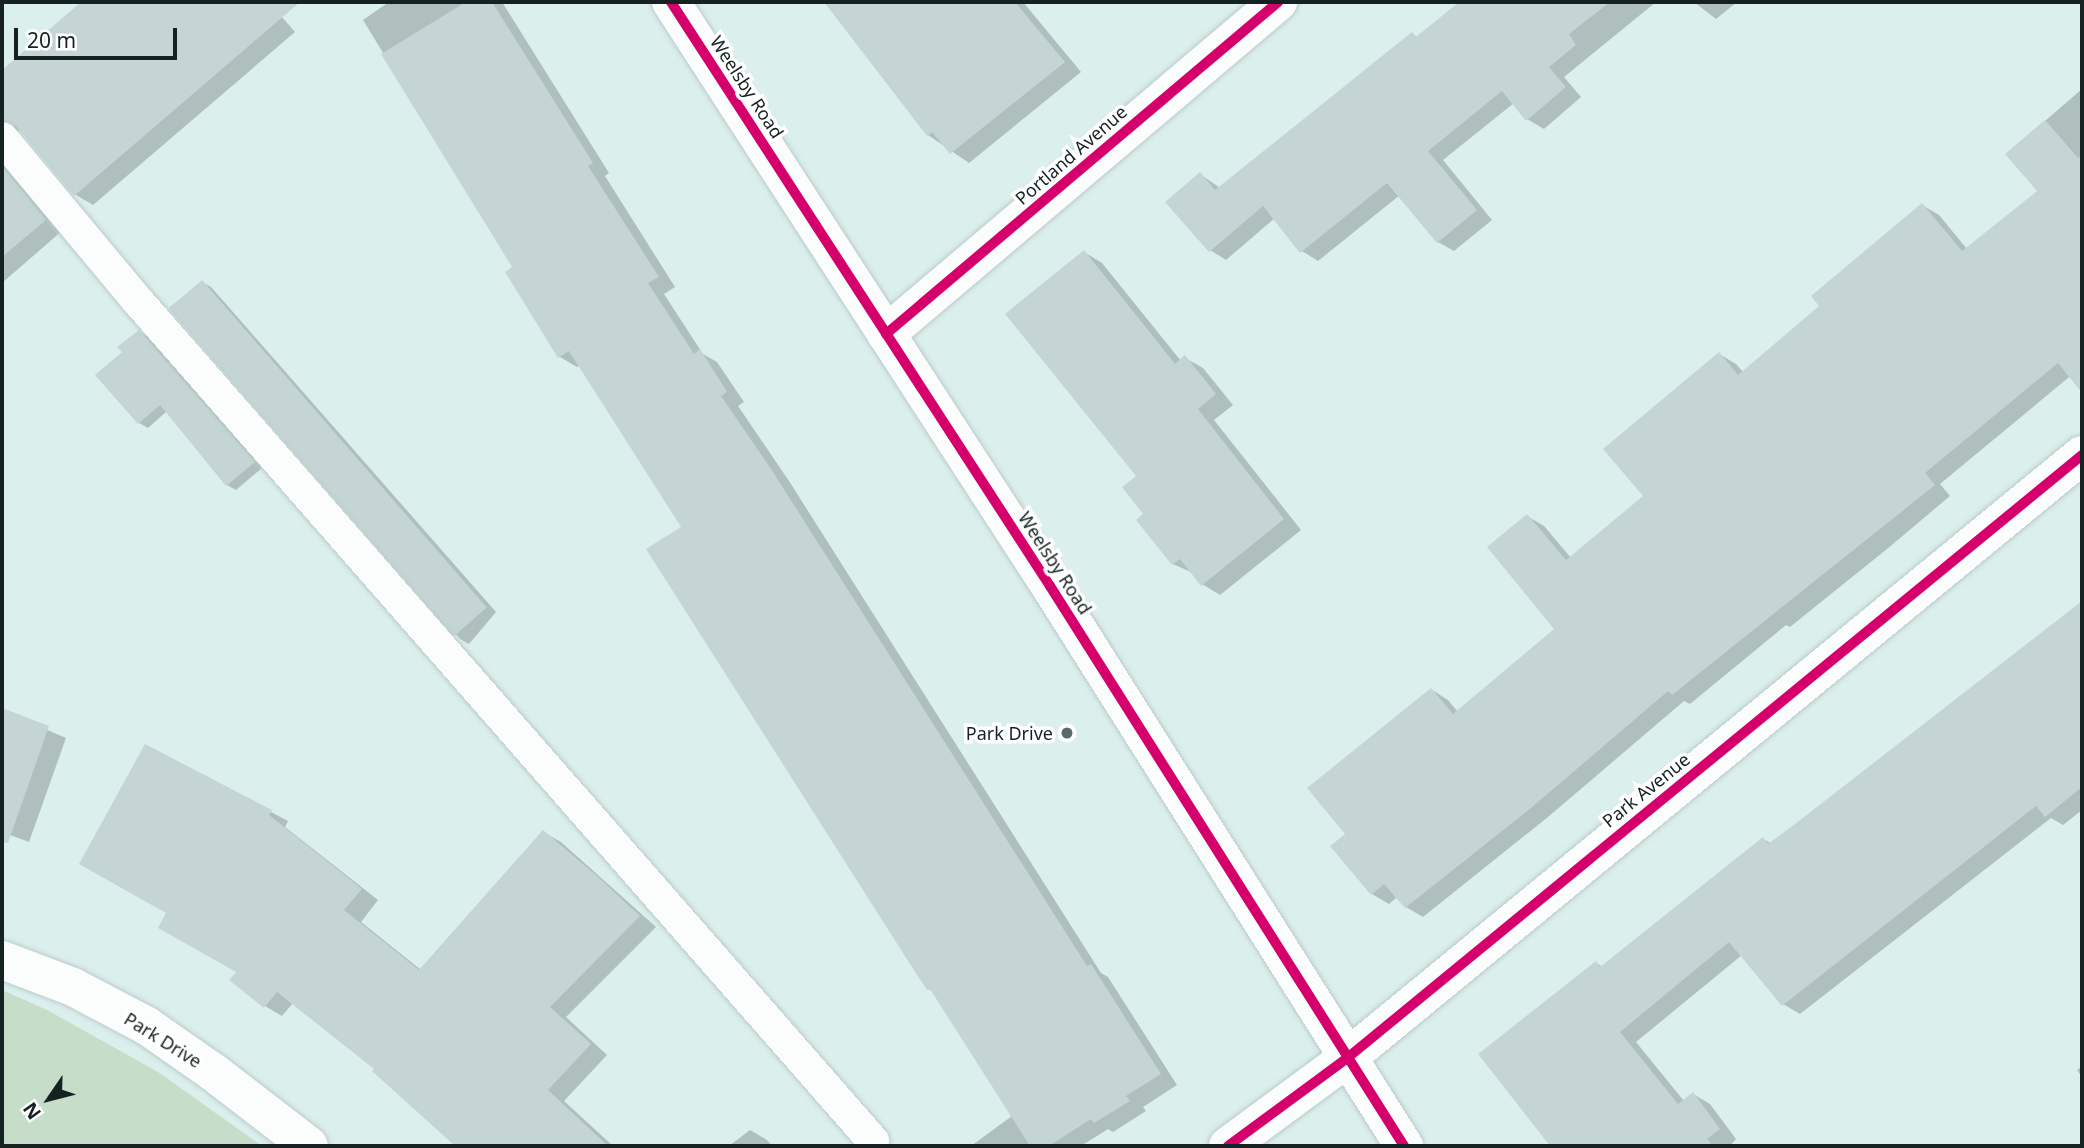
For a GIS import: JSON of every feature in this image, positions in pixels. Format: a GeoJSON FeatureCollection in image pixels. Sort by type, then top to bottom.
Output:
{"type":"FeatureCollection","features":[{"type":"Feature","properties":{"kind":"main road","name":"Weelsby Road"},"geometry":{"type":"LineString","coordinates":[[671,2],[1050,586],[1346,1059],[1404,1146]]}},
{"type":"Feature","properties":{"kind":"main road","name":"Portland Avenue"},"geometry":{"type":"LineString","coordinates":[[886,334],[1278,2]]}},
{"type":"Feature","properties":{"kind":"main road","name":"Park Avenue"},"geometry":{"type":"LineString","coordinates":[[1228,1146],[1346,1059],[2082,456]]}},
{"type":"Feature","properties":{"kind":"main road","name":"Park Drive"},"geometry":{"type":"LineString","coordinates":[[2,960],[74,987],[147,1026],[213,1072],[309,1146]]}},
{"type":"Feature","properties":{"kind":"lane"},"geometry":{"type":"LineString","coordinates":[[2,138],[146,310],[873,1141]]}},
{"type":"Feature","properties":{"kind":"green space"},"geometry":{"type":"Polygon","coordinates":[[[2,990],[47,1010],[158,1072],[262,1146],[2,1146],[2,990]]]}},
{"type":"Feature","properties":{"kind":"building"},"geometry":{"type":"Polygon","coordinates":[[[81,2],[300,2],[74,196],[16,126],[2,120],[2,70],[81,2]]]}},
{"type":"Feature","properties":{"kind":"building"},"geometry":{"type":"Polygon","coordinates":[[[466,2],[492,2],[593,163],[588,166],[659,277],[648,283],[694,354],[700,349],[727,392],[721,396],[771,469],[1087,966],[1091,964],[1161,1074],[1126,1096],[1130,1101],[1094,1123],[1091,1119],[1049,1146],[1030,1146],[930,989],[927,990],[910,964],[646,549],[681,527],[569,351],[558,358],[505,272],[512,267],[381,54],[466,2]]]}},
{"type":"Feature","properties":{"kind":"building"},"geometry":{"type":"Polygon","coordinates":[[[824,2],[1015,2],[1065,62],[950,154],[932,132],[927,136],[824,2]]]}},
{"type":"Feature","properties":{"kind":"building"},"geometry":{"type":"Polygon","coordinates":[[[1459,2],[1610,2],[1569,34],[1576,45],[1549,67],[1566,87],[1526,121],[1502,91],[1428,151],[1477,210],[1437,243],[1387,183],[1300,253],[1263,206],[1209,252],[1165,202],[1200,172],[1215,190],[1412,32],[1416,37],[1459,2]]]}},
{"type":"Feature","properties":{"kind":"building"},"geometry":{"type":"Polygon","coordinates":[[[2045,120],[2078,158],[2082,155],[2082,393],[2058,363],[1925,473],[1935,485],[1672,695],[1668,691],[1531,808],[1405,908],[1384,884],[1371,895],[1330,846],[1345,834],[1307,788],[1431,688],[1453,714],[1554,629],[1487,547],[1527,514],[1566,560],[1643,496],[1603,449],[1719,352],[1738,375],[1819,306],[1811,296],[1922,203],[1962,251],[2037,191],[2005,154],[2045,120]]]}},
{"type":"Feature","properties":{"kind":"building"},"geometry":{"type":"Polygon","coordinates":[[[2,166],[46,220],[2,257],[2,166]]]}},
{"type":"Feature","properties":{"kind":"building"},"geometry":{"type":"Polygon","coordinates":[[[1084,250],[1175,364],[1185,355],[1216,394],[1198,409],[1284,519],[1201,586],[1180,559],[1172,565],[1136,520],[1143,514],[1122,487],[1136,476],[1005,314],[1084,250]]]}},
{"type":"Feature","properties":{"kind":"building"},"geometry":{"type":"Polygon","coordinates":[[[202,280],[487,608],[454,636],[169,309],[202,280]]]}},
{"type":"Feature","properties":{"kind":"building"},"geometry":{"type":"Polygon","coordinates":[[[139,330],[255,462],[226,486],[160,405],[138,424],[95,375],[122,352],[117,347],[139,330]]]}},
{"type":"Feature","properties":{"kind":"building"},"geometry":{"type":"Polygon","coordinates":[[[2082,601],[2082,787],[2045,817],[2036,806],[1782,1006],[1729,942],[1620,1032],[1678,1104],[1693,1092],[1720,1129],[1707,1139],[1713,1146],[1550,1146],[1478,1054],[1596,961],[1600,967],[1763,837],[1768,844],[1795,824],[2082,601]]]}},
{"type":"Feature","properties":{"kind":"building"},"geometry":{"type":"Polygon","coordinates":[[[2,708],[49,726],[8,843],[2,842],[2,708]]]}},
{"type":"Feature","properties":{"kind":"building"},"geometry":{"type":"Polygon","coordinates":[[[145,744],[272,810],[269,815],[362,889],[344,910],[419,970],[543,830],[598,877],[640,916],[550,1007],[591,1044],[548,1090],[608,1146],[455,1146],[372,1071],[374,1069],[277,992],[264,1008],[229,980],[236,972],[158,928],[166,913],[79,864],[145,744]]]}},
{"type":"Feature","properties":{"kind":"cycle path"},"geometry":{"type":"LineString","coordinates":[[671,2],[1050,586],[1404,1146]]}},
{"type":"Feature","properties":{"kind":"cycle path"},"geometry":{"type":"LineString","coordinates":[[886,334],[1278,2]]}},
{"type":"Feature","properties":{"kind":"cycle path"},"geometry":{"type":"LineString","coordinates":[[1228,1146],[1346,1059],[2082,455]]}},
{"type":"Feature","properties":{"kind":"place","name":"Park Drive"},"geometry":{"type":"Point","coordinates":[1067,733]}}]}
